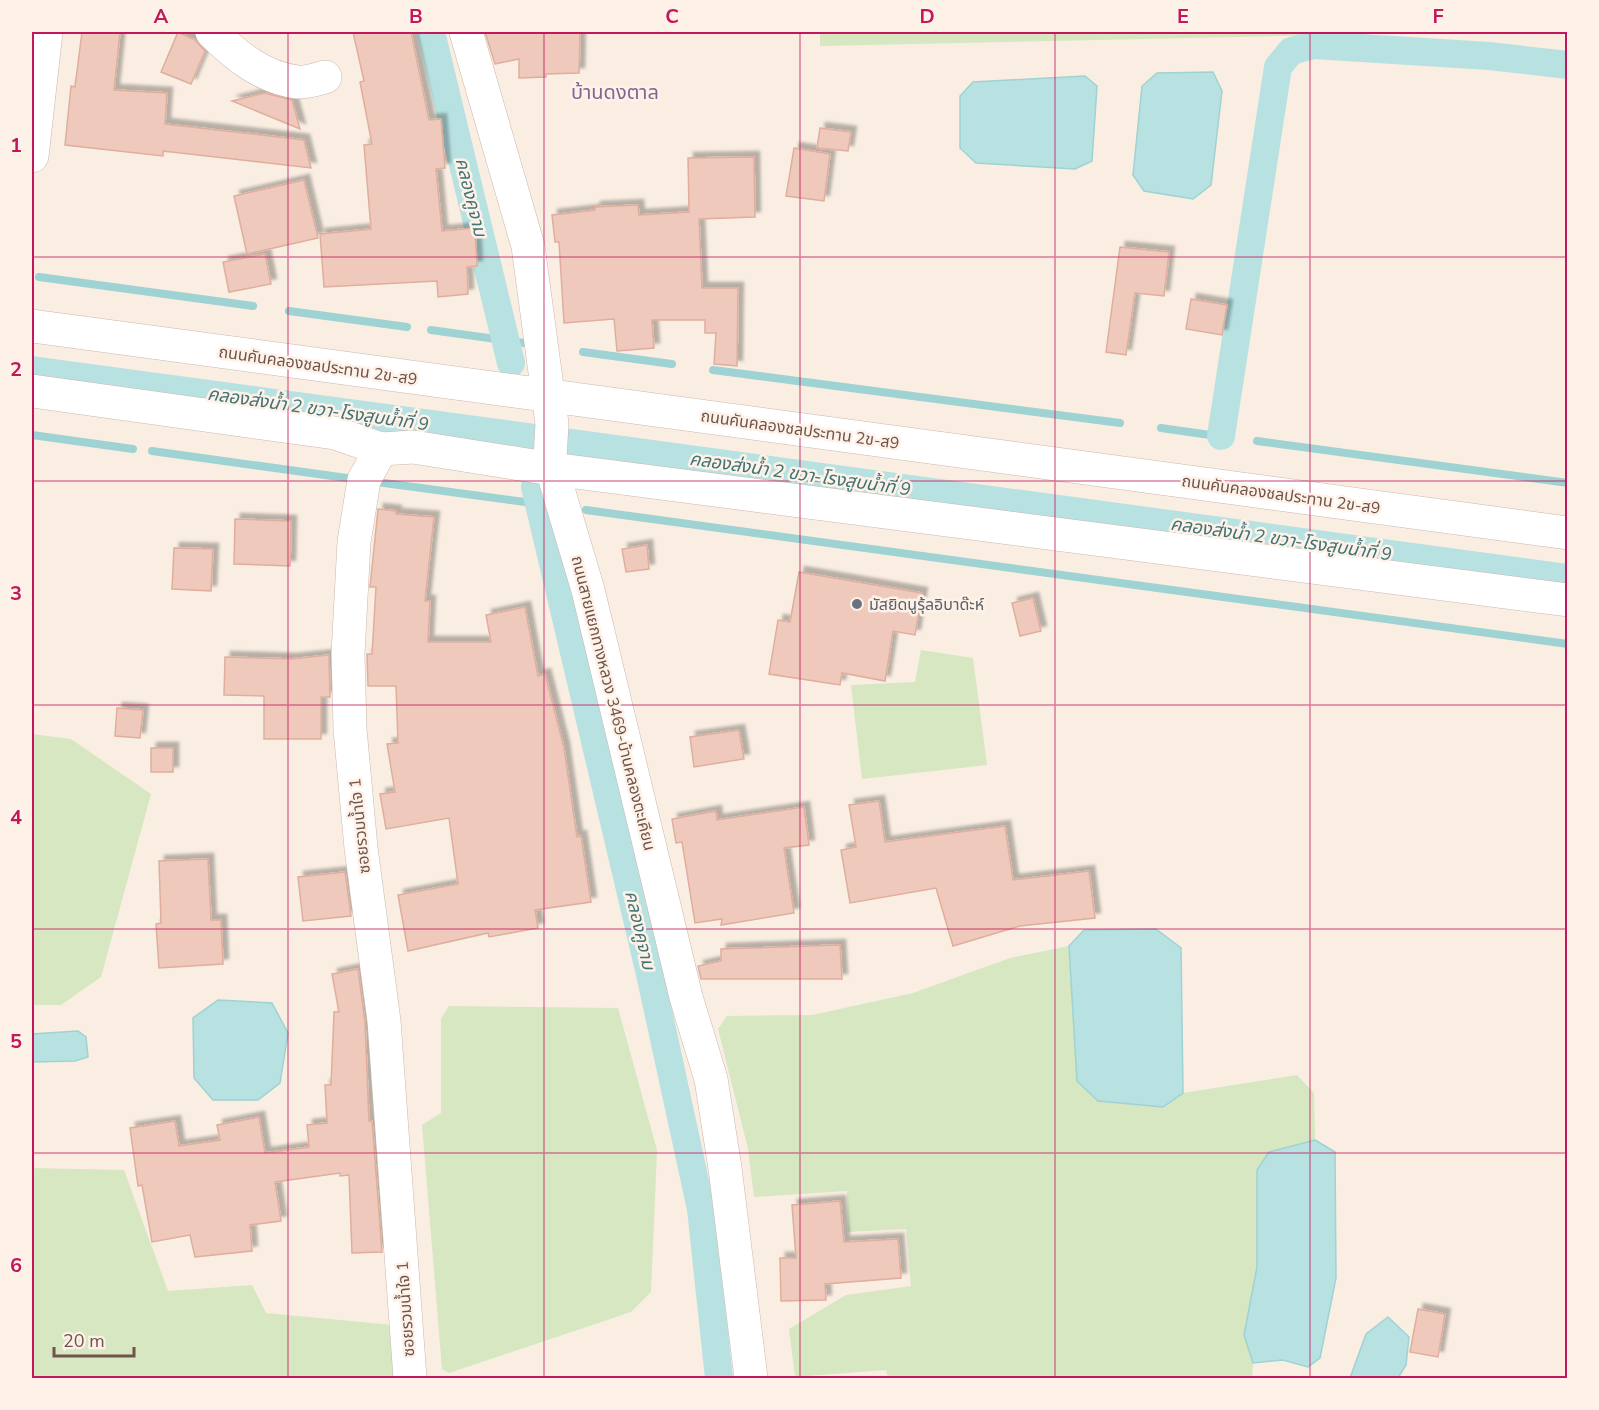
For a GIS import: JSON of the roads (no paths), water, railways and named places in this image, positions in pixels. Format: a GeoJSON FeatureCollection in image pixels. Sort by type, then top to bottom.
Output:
{"type":"FeatureCollection","features":[{"type":"Feature","properties":{"kind":"street"},"geometry":{"type":"LineString","coordinates":[[32,156],[46,32]]}},
{"type":"Feature","properties":{"kind":"street"},"geometry":{"type":"LineString","coordinates":[[212,32],[245,63],[271,74],[298,83],[325,77]]}},
{"type":"Feature","properties":{"kind":"street","name":"ถนนสายแยกทางหลวง 3469-บ้านคลองตะเคียน"},"geometry":{"type":"LineString","coordinates":[[466,32],[528,246],[550,410],[551,463],[588,591],[683,986],[711,1079],[725,1168],[751,1378]]}},
{"type":"Feature","properties":{"kind":"street","name":"ถนนคันคลองชลประทาน 2ข-ส9"},"geometry":{"type":"LineString","coordinates":[[32,326],[550,410],[1568,532]]}},
{"type":"Feature","properties":{"kind":"street"},"geometry":{"type":"LineString","coordinates":[[32,391],[335,433],[381,449],[413,447],[551,463],[1568,600]]}},
{"type":"Feature","properties":{"kind":"street","name":"ซอยรวมน้ำใจ 1"},"geometry":{"type":"LineString","coordinates":[[381,449],[364,480],[354,542],[348,654],[350,729],[361,848],[384,1021],[410,1378]]}},
{"type":"Feature","properties":{"kind":"water"},"geometry":{"type":"Polygon","coordinates":[[[1213,72],[1222,91],[1211,185],[1193,199],[1144,191],[1133,175],[1142,86],[1157,73],[1213,72]]]}},
{"type":"Feature","properties":{"kind":"water"},"geometry":{"type":"Polygon","coordinates":[[[1085,76],[1097,86],[1092,161],[1075,169],[976,163],[960,148],[960,96],[973,82],[1085,76]]]}},
{"type":"Feature","properties":{"kind":"water"},"geometry":{"type":"Polygon","coordinates":[[[1156,929],[1181,948],[1183,1093],[1163,1107],[1098,1101],[1077,1081],[1069,946],[1084,930],[1156,929]]]}},
{"type":"Feature","properties":{"kind":"water"},"geometry":{"type":"Polygon","coordinates":[[[218,1000],[272,1003],[288,1033],[280,1083],[258,1100],[213,1100],[194,1078],[193,1018],[218,1000]]]}},
{"type":"Feature","properties":{"kind":"water"},"geometry":{"type":"Polygon","coordinates":[[[78,1031],[86,1037],[88,1057],[75,1061],[32,1062],[32,1034],[78,1031]]]}},
{"type":"Feature","properties":{"kind":"water"},"geometry":{"type":"Polygon","coordinates":[[[1315,1140],[1335,1152],[1336,1278],[1320,1358],[1308,1367],[1283,1360],[1253,1363],[1244,1335],[1257,1267],[1257,1170],[1269,1152],[1315,1140]]]}},
{"type":"Feature","properties":{"kind":"water"},"geometry":{"type":"Polygon","coordinates":[[[1388,1317],[1409,1337],[1406,1365],[1398,1378],[1350,1378],[1366,1334],[1388,1317]]]}},
{"type":"Feature","properties":{"kind":"waterway","name":"คลองคูจาม"},"geometry":{"type":"LineString","coordinates":[[431,32],[511,363]]}},
{"type":"Feature","properties":{"kind":"waterway"},"geometry":{"type":"LineString","coordinates":[[1221,436],[1278,67],[1291,51],[1314,45],[1489,56],[1568,65]]}},
{"type":"Feature","properties":{"kind":"waterway"},"geometry":{"type":"LineString","coordinates":[[39,277],[253,306]]}},
{"type":"Feature","properties":{"kind":"waterway"},"geometry":{"type":"LineString","coordinates":[[289,311],[407,327]]}},
{"type":"Feature","properties":{"kind":"waterway"},"geometry":{"type":"LineString","coordinates":[[431,330],[531,344]]}},
{"type":"Feature","properties":{"kind":"waterway"},"geometry":{"type":"LineString","coordinates":[[583,352],[672,364]]}},
{"type":"Feature","properties":{"kind":"waterway","name":"คลองส่งน้ำ 2 ขวา-โรงสูบน้ำที่ 9"},"geometry":{"type":"LineString","coordinates":[[32,370],[1568,578]]}},
{"type":"Feature","properties":{"kind":"waterway"},"geometry":{"type":"LineString","coordinates":[[713,370],[1120,423]]}},
{"type":"Feature","properties":{"kind":"waterway"},"geometry":{"type":"LineString","coordinates":[[1161,428],[1224,437]]}},
{"type":"Feature","properties":{"kind":"waterway"},"geometry":{"type":"LineString","coordinates":[[32,435],[133,449]]}},
{"type":"Feature","properties":{"kind":"waterway"},"geometry":{"type":"LineString","coordinates":[[1257,441],[1568,483]]}},
{"type":"Feature","properties":{"kind":"waterway"},"geometry":{"type":"LineString","coordinates":[[152,451],[354,479]]}},
{"type":"Feature","properties":{"kind":"waterway"},"geometry":{"type":"LineString","coordinates":[[377,482],[555,506]]}},
{"type":"Feature","properties":{"kind":"waterway","name":"คลองคูจาม"},"geometry":{"type":"LineString","coordinates":[[535,487],[650,974],[701,1209],[719,1378]]}},
{"type":"Feature","properties":{"kind":"waterway"},"geometry":{"type":"LineString","coordinates":[[586,510],[1568,644]]}},
{"type":"Feature","properties":{"kind":"place","name":"มัสยิดนูรุ้ลอิบาด๊ะห์"},"geometry":{"type":"Point","coordinates":[857,604]}},
{"type":"Feature","properties":{"kind":"district","name":"บ้านดงตาล"},"geometry":{"type":"Point","coordinates":[615,92]}}]}
